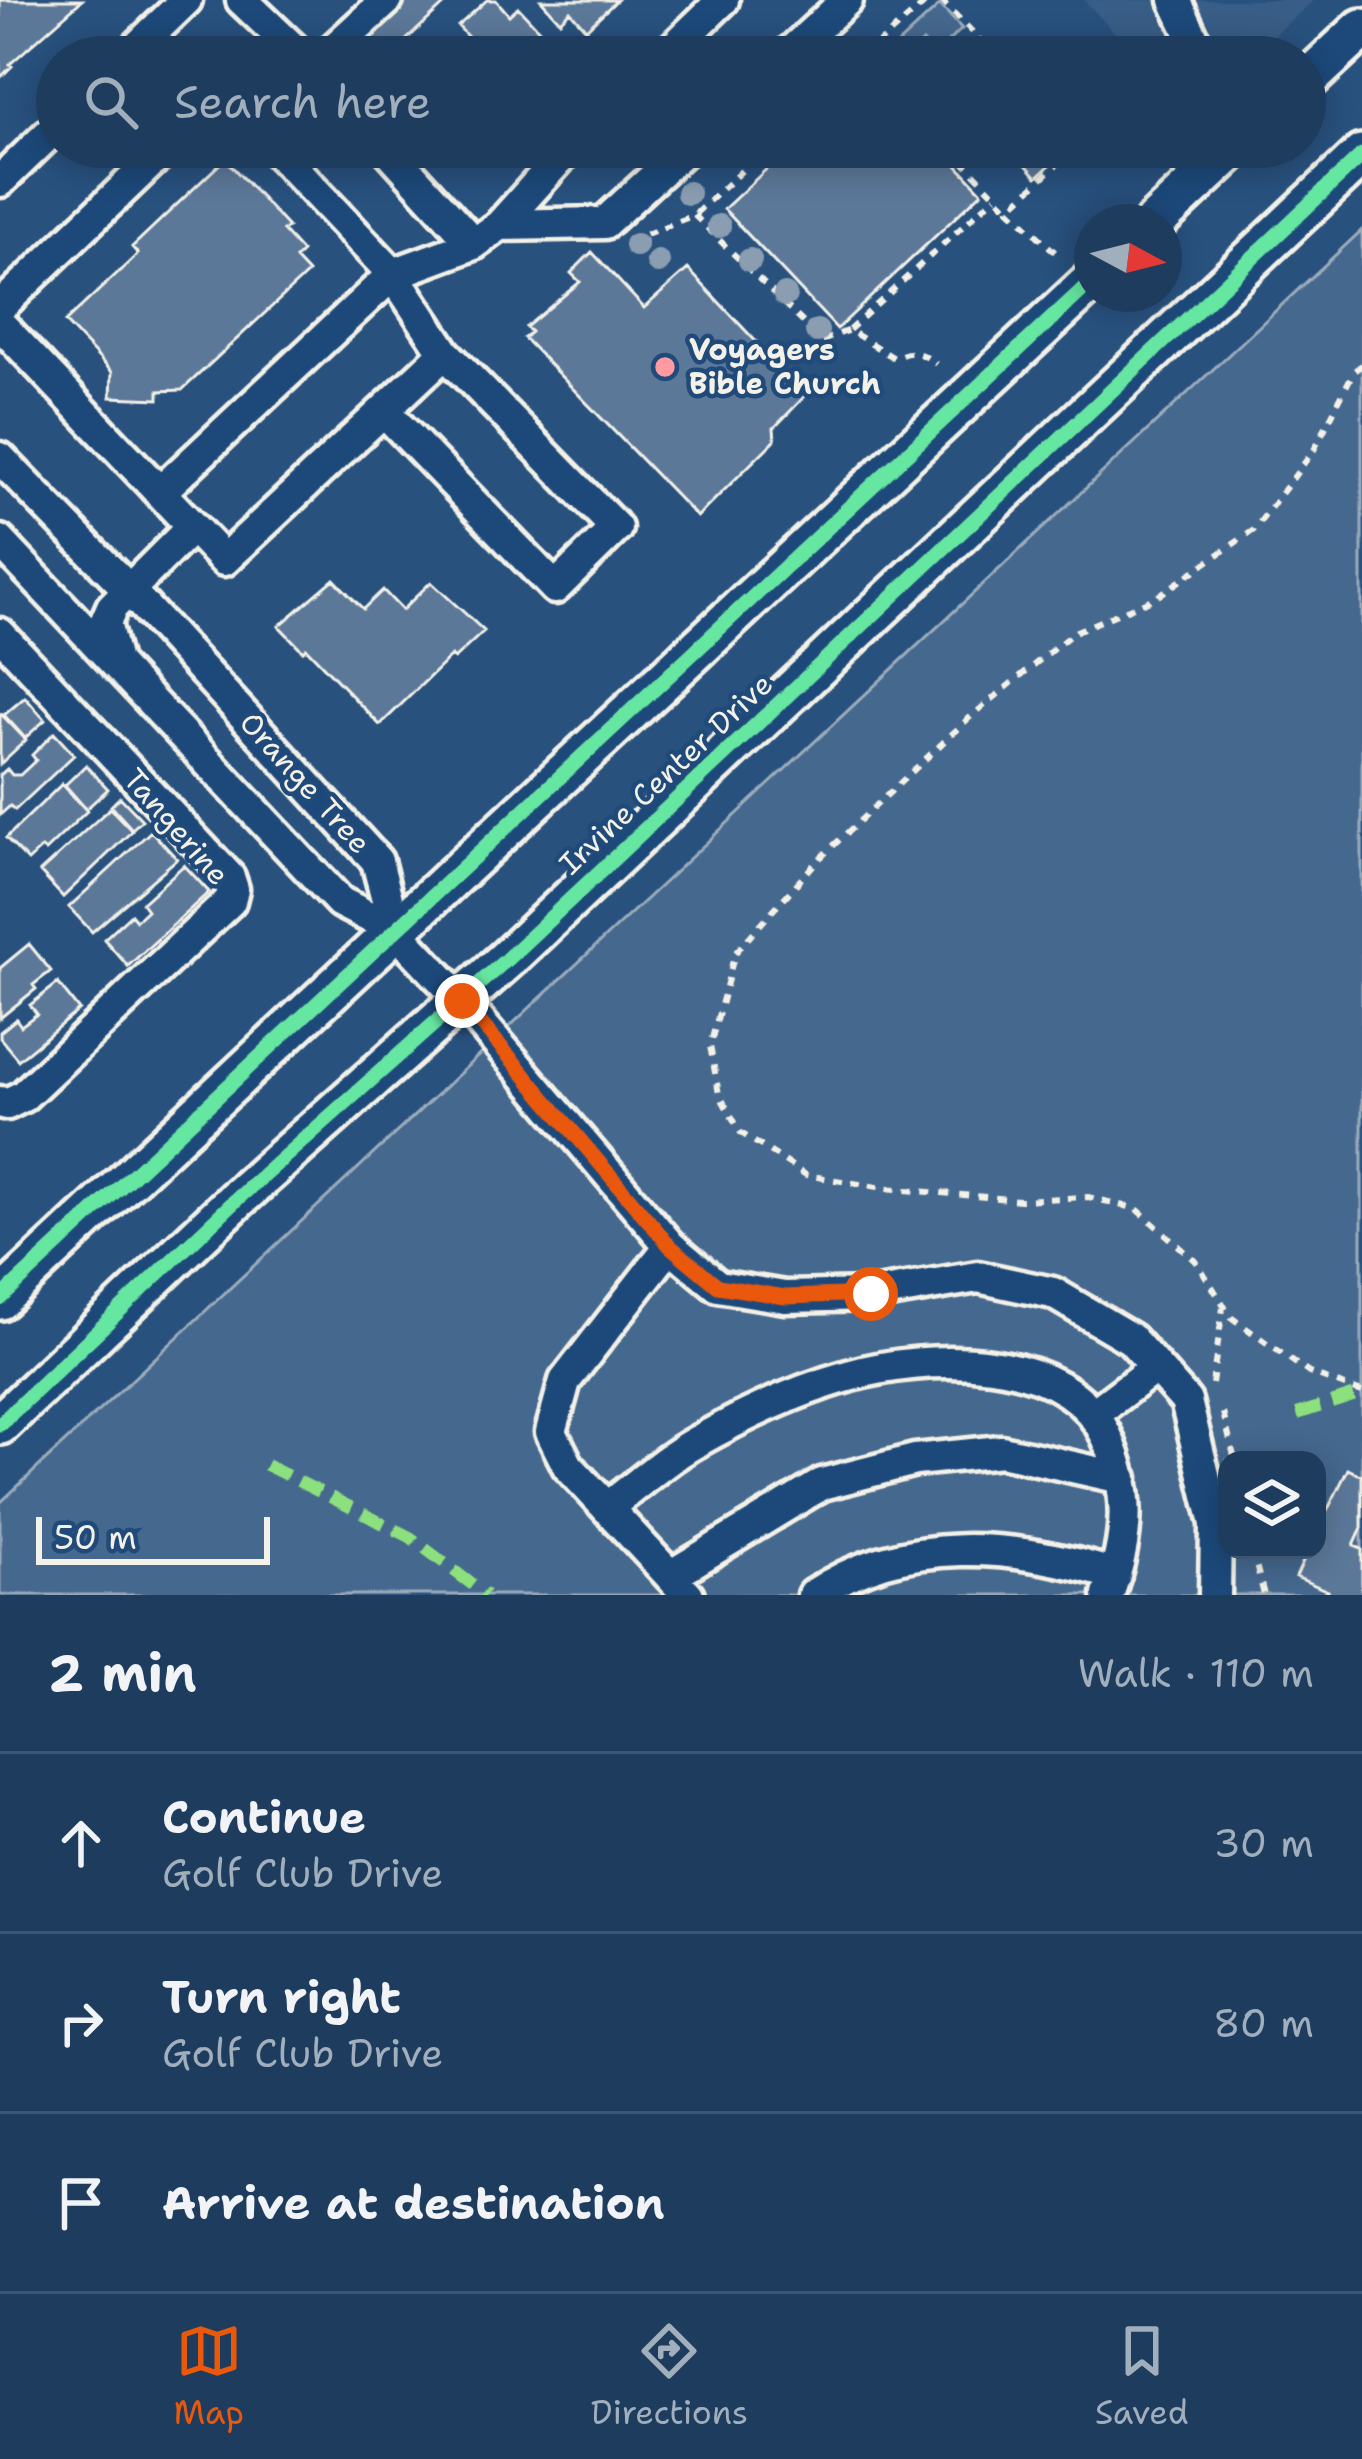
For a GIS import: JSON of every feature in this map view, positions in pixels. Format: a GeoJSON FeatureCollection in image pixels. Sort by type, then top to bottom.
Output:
{"type":"FeatureCollection","features":[{"type":"Feature","properties":{"kind":"main road"},"geometry":{"type":"LineString","coordinates":[[1326,62],[1362,29]]}},
{"type":"Feature","properties":{"kind":"main road","name":"Irvine Center Drive"},"geometry":{"type":"LineString","coordinates":[[0,1424],[237,1199],[462,1001],[1362,155]]}},
{"type":"Feature","properties":{"kind":"main road"},"geometry":{"type":"LineString","coordinates":[[1174,204],[1213,168]]}},
{"type":"Feature","properties":{"kind":"main road"},"geometry":{"type":"LineString","coordinates":[[0,1298],[1074,297]]}},
{"type":"Feature","properties":{"kind":"street"},"geometry":{"type":"LineString","coordinates":[[149,36],[186,0]]}},
{"type":"Feature","properties":{"kind":"street"},"geometry":{"type":"LineString","coordinates":[[242,0],[280,36]]}},
{"type":"Feature","properties":{"kind":"street"},"geometry":{"type":"LineString","coordinates":[[348,36],[387,0]]}},
{"type":"Feature","properties":{"kind":"street"},"geometry":{"type":"LineString","coordinates":[[686,36],[723,0]]}},
{"type":"Feature","properties":{"kind":"street"},"geometry":{"type":"LineString","coordinates":[[808,36],[847,0]]}},
{"type":"Feature","properties":{"kind":"street"},"geometry":{"type":"LineString","coordinates":[[1175,0],[1192,36]]}},
{"type":"Feature","properties":{"kind":"street"},"geometry":{"type":"LineString","coordinates":[[0,181],[36,146]]}},
{"type":"Feature","properties":{"kind":"street"},"geometry":{"type":"LineString","coordinates":[[0,307],[145,168]]}},
{"type":"Feature","properties":{"kind":"street"},"geometry":{"type":"LineString","coordinates":[[293,168],[393,274],[446,353],[616,528],[555,587],[384,411]]}},
{"type":"Feature","properties":{"kind":"street"},"geometry":{"type":"LineString","coordinates":[[405,168],[474,244]]}},
{"type":"Feature","properties":{"kind":"street"},"geometry":{"type":"LineString","coordinates":[[160,492],[393,274],[474,244],[500,226],[551,168]]}},
{"type":"Feature","properties":{"kind":"street"},"geometry":{"type":"LineString","coordinates":[[500,226],[604,223],[664,168]]}},
{"type":"Feature","properties":{"kind":"street"},"geometry":{"type":"LineString","coordinates":[[0,323],[224,560],[446,353]]}},
{"type":"Feature","properties":{"kind":"street","name":"Orange Tree"},"geometry":{"type":"LineString","coordinates":[[0,458],[130,590],[377,861],[394,930]]}},
{"type":"Feature","properties":{"kind":"street"},"geometry":{"type":"LineString","coordinates":[[116,663],[105,623],[112,607],[192,527]]}},
{"type":"Feature","properties":{"kind":"street","name":"Orange Tree"},"geometry":{"type":"LineString","coordinates":[[0,541],[340,902],[394,930]]}},
{"type":"Feature","properties":{"kind":"street","name":"Tangerine"},"geometry":{"type":"LineString","coordinates":[[0,634],[229,877],[233,889],[230,902],[23,1096],[0,1102]]}},
{"type":"Feature","properties":{"kind":"street"},"geometry":{"type":"LineString","coordinates":[[394,930],[462,1001],[670,1246],[718,1286],[785,1297],[871,1294],[978,1277],[1053,1293],[1131,1339],[1186,1401],[1216,1524],[1215,1595]]}},
{"type":"Feature","properties":{"kind":"street"},"geometry":{"type":"LineString","coordinates":[[670,1246],[565,1381],[551,1432],[568,1466],[679,1586],[822,1484],[915,1460],[1001,1451],[1122,1478]]}},
{"type":"Feature","properties":{"kind":"street"},"geometry":{"type":"LineString","coordinates":[[608,1508],[691,1444],[765,1406],[851,1375],[981,1364],[1029,1372],[1066,1390],[1095,1414],[1122,1478],[1126,1500],[1125,1540],[1112,1585],[1067,1560],[1001,1548],[930,1550],[837,1579],[813,1595]]}},
{"type":"Feature","properties":{"kind":"street"},"geometry":{"type":"LineString","coordinates":[[1095,1414],[1156,1367]]}},
{"type":"Feature","properties":{"kind":"path"},"geometry":{"type":"LineString","coordinates":[[887,36],[929,0]]}},
{"type":"Feature","properties":{"kind":"path"},"geometry":{"type":"LineString","coordinates":[[941,0],[976,36]]}},
{"type":"Feature","properties":{"kind":"path"},"geometry":{"type":"LineString","coordinates":[[744,168],[694,215],[822,341],[848,330],[996,196]]}},
{"type":"Feature","properties":{"kind":"path"},"geometry":{"type":"LineString","coordinates":[[969,168],[1055,252]]}},
{"type":"Feature","properties":{"kind":"path"},"geometry":{"type":"LineString","coordinates":[[1009,209],[1053,168]]}},
{"type":"Feature","properties":{"kind":"path"},"geometry":{"type":"LineString","coordinates":[[848,330],[884,356],[921,352],[936,364]]}},
{"type":"Feature","properties":{"kind":"path"},"geometry":{"type":"LineString","coordinates":[[1362,365],[1354,371],[1314,451],[1254,530],[1155,598],[1074,632],[968,719],[817,861],[735,953],[710,1046],[719,1094],[741,1133],[806,1175],[884,1188],[1020,1200],[1088,1197],[1137,1208],[1196,1261],[1232,1318],[1309,1373],[1362,1392]]}},
{"type":"Feature","properties":{"kind":"path"},"geometry":{"type":"LineString","coordinates":[[1224,1305],[1211,1380],[1234,1451]]}},
{"type":"Feature","properties":{"kind":"path"},"geometry":{"type":"LineString","coordinates":[[1254,1559],[1264,1595]]}},
{"type":"Feature","properties":{"kind":"shaded area"},"geometry":{"type":"Polygon","coordinates":[[[1084,0],[1314,0],[1274,36],[1117,36],[1084,0]]]}},
{"type":"Feature","properties":{"kind":"shaded area"},"geometry":{"type":"Polygon","coordinates":[[[940,5],[962,29],[954,36],[907,36],[940,5]]]}},
{"type":"Feature","properties":{"kind":"shaded area"},"geometry":{"type":"Polygon","coordinates":[[[1362,230],[1362,1595],[0,1595],[0,1503],[1362,230]]]}},
{"type":"Feature","properties":{"kind":"building"},"geometry":{"type":"Polygon","coordinates":[[[0,0],[82,0],[36,36],[0,78],[0,0]]]}},
{"type":"Feature","properties":{"kind":"building"},"geometry":{"type":"Polygon","coordinates":[[[406,0],[449,0],[410,36],[367,36],[406,0]]]}},
{"type":"Feature","properties":{"kind":"building"},"geometry":{"type":"Polygon","coordinates":[[[487,0],[496,0],[509,15],[518,7],[544,35],[467,36],[458,26],[487,0]]]}},
{"type":"Feature","properties":{"kind":"building"},"geometry":{"type":"Polygon","coordinates":[[[541,0],[617,0],[586,29],[570,11],[560,21],[541,0]]]}},
{"type":"Feature","properties":{"kind":"building"},"geometry":{"type":"Polygon","coordinates":[[[215,168],[233,168],[288,227],[283,231],[302,252],[295,259],[308,273],[182,390],[159,391],[159,399],[111,397],[112,372],[65,322],[138,254],[132,247],[215,168]]]}},
{"type":"Feature","properties":{"kind":"building"},"geometry":{"type":"Polygon","coordinates":[[[768,168],[960,168],[982,192],[837,329],[724,209],[768,168]]]}},
{"type":"Feature","properties":{"kind":"building","name":"Voyagers Bible Church"},"geometry":{"type":"Polygon","coordinates":[[[592,252],[644,308],[688,269],[806,395],[774,428],[775,440],[697,517],[524,338],[531,332],[526,327],[580,282],[571,273],[592,252]]]}},
{"type":"Feature","properties":{"kind":"building"},"geometry":{"type":"Polygon","coordinates":[[[334,579],[363,609],[383,590],[402,610],[431,582],[484,631],[380,725],[279,626],[334,579]]]}},
{"type":"Feature","properties":{"kind":"building"},"geometry":{"type":"Polygon","coordinates":[[[25,697],[45,720],[25,738],[4,715],[25,697]]]}},
{"type":"Feature","properties":{"kind":"building"},"geometry":{"type":"Polygon","coordinates":[[[0,715],[26,740],[0,764],[0,715]]]}},
{"type":"Feature","properties":{"kind":"building"},"geometry":{"type":"Polygon","coordinates":[[[54,733],[74,755],[15,810],[10,806],[0,815],[0,775],[7,769],[20,775],[54,733]]]}},
{"type":"Feature","properties":{"kind":"building"},"geometry":{"type":"Polygon","coordinates":[[[86,765],[108,789],[86,809],[65,785],[86,765]]]}},
{"type":"Feature","properties":{"kind":"building"},"geometry":{"type":"Polygon","coordinates":[[[62,784],[87,811],[28,861],[6,838],[62,784]]]}},
{"type":"Feature","properties":{"kind":"building"},"geometry":{"type":"Polygon","coordinates":[[[120,797],[142,820],[132,829],[111,806],[120,797]]]}},
{"type":"Feature","properties":{"kind":"building"},"geometry":{"type":"Polygon","coordinates":[[[110,808],[132,831],[63,897],[40,872],[110,808]]]}},
{"type":"Feature","properties":{"kind":"building"},"geometry":{"type":"Polygon","coordinates":[[[151,831],[177,859],[92,932],[69,907],[151,831]]]}},
{"type":"Feature","properties":{"kind":"building"},"geometry":{"type":"Polygon","coordinates":[[[184,865],[209,892],[128,966],[104,939],[131,914],[136,920],[147,910],[142,903],[184,865]]]}},
{"type":"Feature","properties":{"kind":"building"},"geometry":{"type":"Polygon","coordinates":[[[29,944],[51,971],[0,1018],[0,968],[29,944]]]}},
{"type":"Feature","properties":{"kind":"building"},"geometry":{"type":"Polygon","coordinates":[[[58,983],[79,1010],[18,1060],[0,1032],[16,1019],[21,1026],[37,1014],[30,1005],[58,983]]]}},
{"type":"Feature","properties":{"kind":"building"},"geometry":{"type":"Polygon","coordinates":[[[1348,1469],[1362,1476],[1362,1528],[1354,1546],[1362,1549],[1362,1595],[1326,1595],[1328,1591],[1296,1577],[1304,1559],[1326,1559],[1326,1513],[1348,1469]]]}},
{"type":"Feature","properties":{"kind":"marked path"},"geometry":{"type":"LineString","coordinates":[[1297,1414],[1362,1393]]}},
{"type":"Feature","properties":{"kind":"marked path"},"geometry":{"type":"LineString","coordinates":[[266,1465],[410,1537],[486,1595]]}},
{"type":"Feature","properties":{"kind":"cycle path"},"geometry":{"type":"LineString","coordinates":[[0,1424],[237,1199],[507,959],[1362,155]]}},
{"type":"Feature","properties":{"kind":"cycle path"},"geometry":{"type":"LineString","coordinates":[[0,1299],[1074,298]]}},
{"type":"Feature","properties":{"kind":"place","name":"Voyagers Bible Church"},"geometry":{"type":"Point","coordinates":[665,367]}},
{"type":"Feature","properties":{"kind":"route"},"geometry":{"type":"LineString","coordinates":[[462,1001],[670,1246],[718,1286],[785,1297],[871,1294]]}}]}
